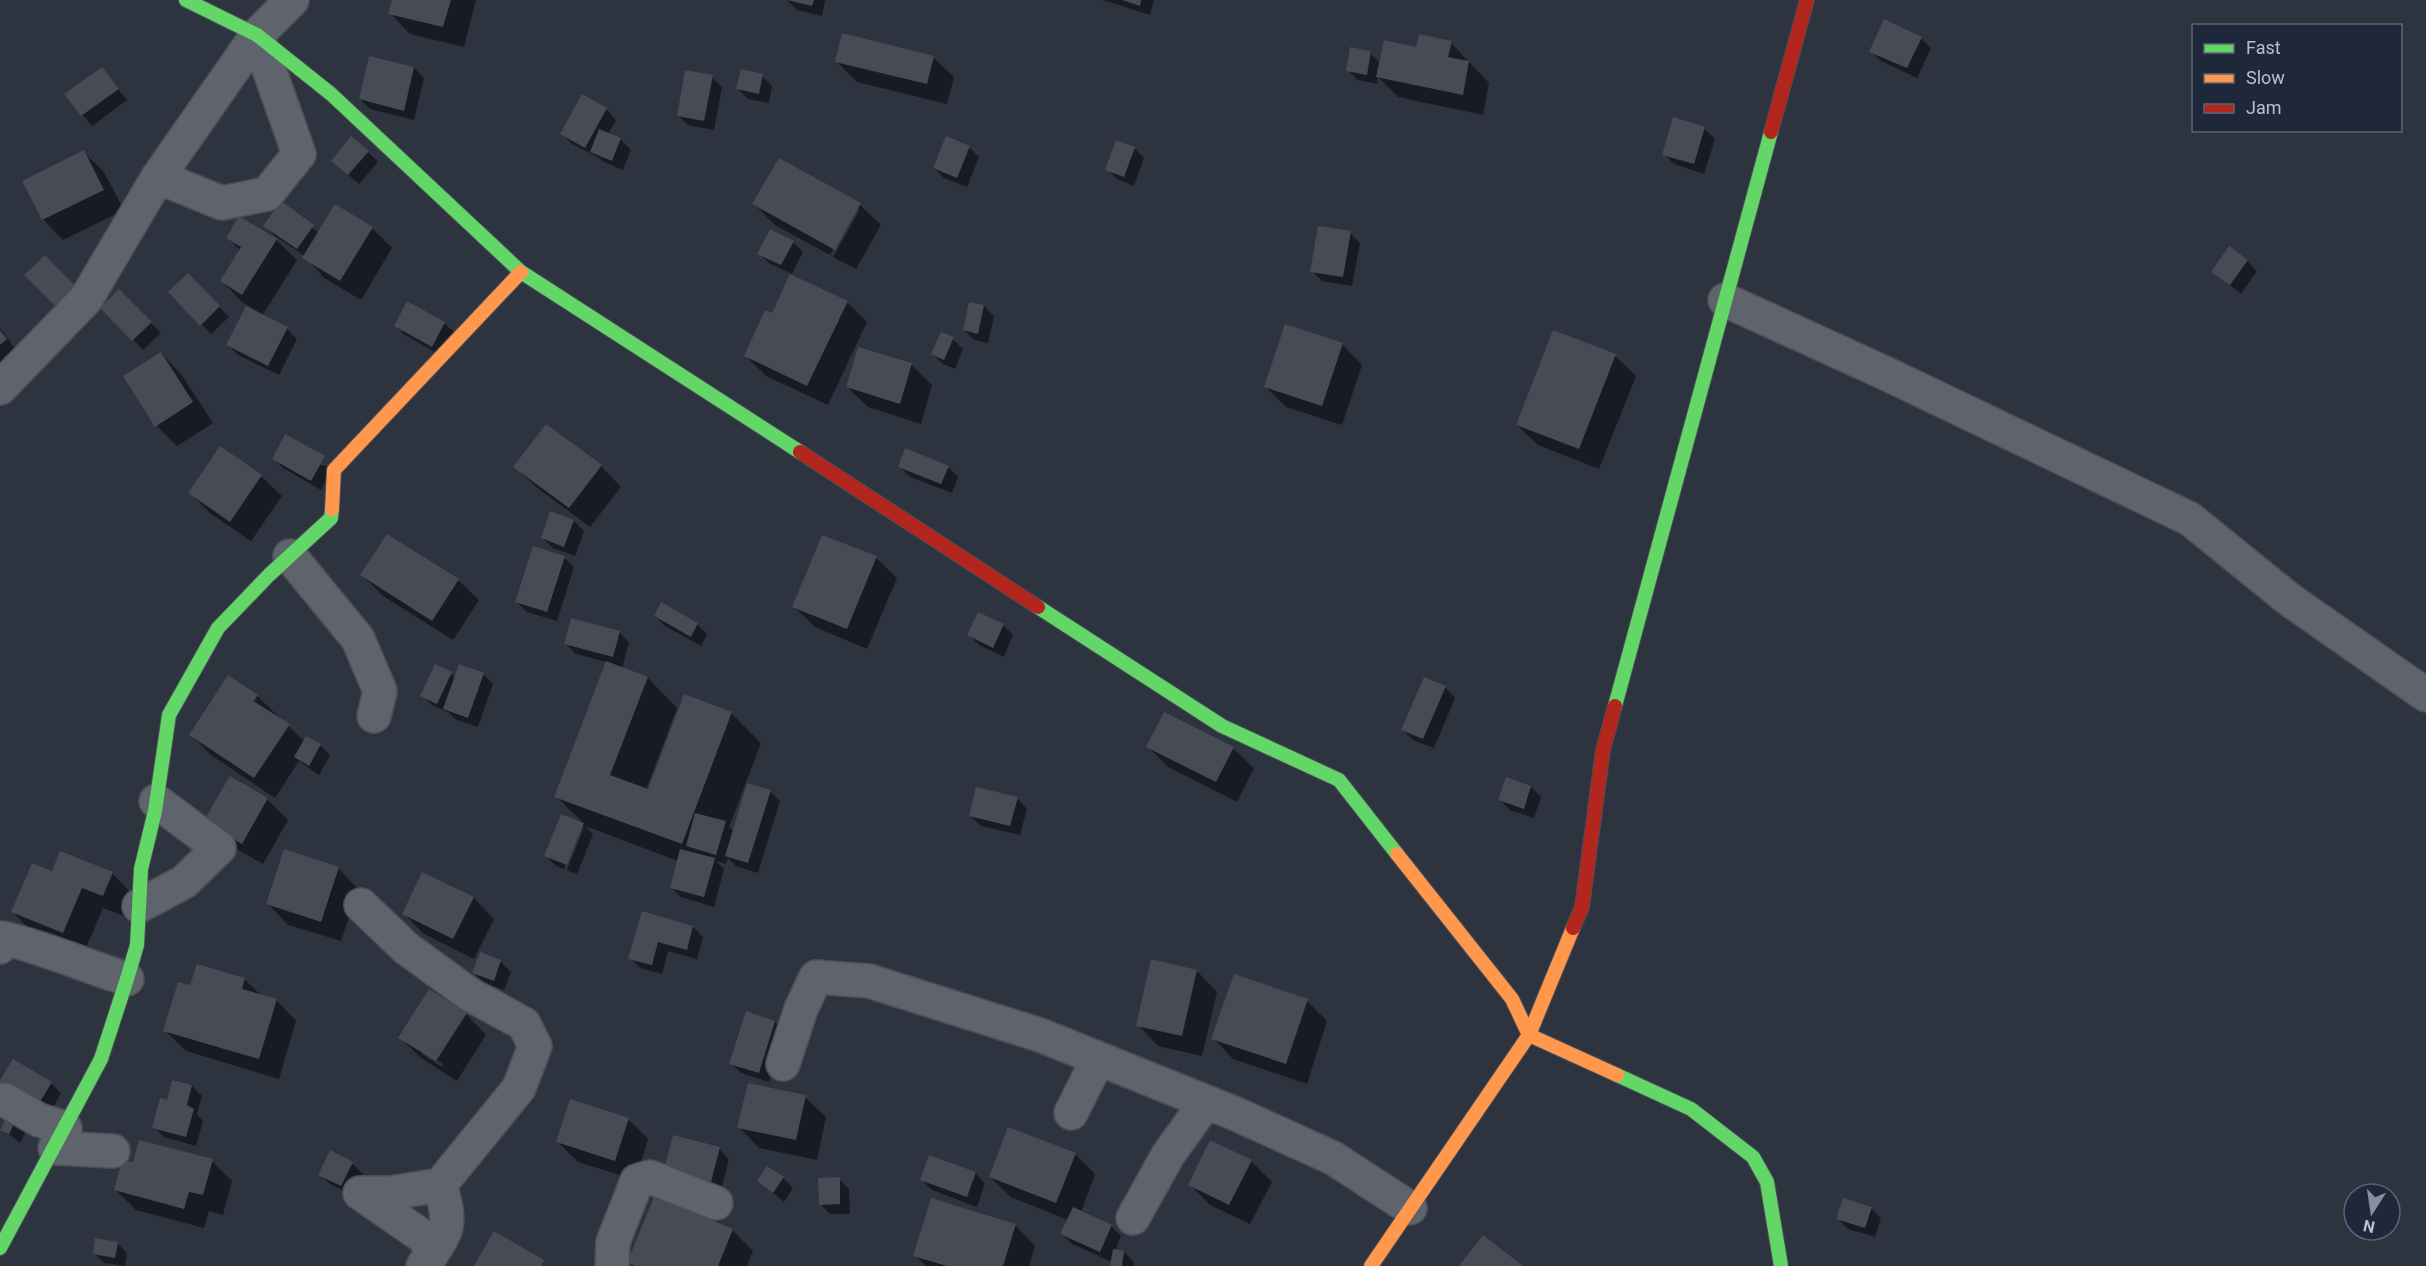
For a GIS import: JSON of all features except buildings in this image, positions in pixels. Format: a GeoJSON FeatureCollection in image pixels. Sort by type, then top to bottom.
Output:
{"type":"FeatureCollection","features":[{"type":"Feature","properties":{"kind":"street"},"geometry":{"type":"LineString","coordinates":[[186,0],[256,35],[331,93],[521,272],[1222,726],[1339,780],[1512,999],[1529,1035],[1691,1109],[1754,1157],[1767,1182],[1781,1266]]}},
{"type":"Feature","properties":{"kind":"street"},"geometry":{"type":"LineString","coordinates":[[0,388],[86,299],[158,177],[256,35],[292,0]]}},
{"type":"Feature","properties":{"kind":"street"},"geometry":{"type":"LineString","coordinates":[[1371,1266],[1529,1035],[1582,907],[1603,750],[1807,0]]}},
{"type":"Feature","properties":{"kind":"street"},"geometry":{"type":"LineString","coordinates":[[158,177],[222,203],[267,194],[299,154],[256,35]]}},
{"type":"Feature","properties":{"kind":"street"},"geometry":{"type":"LineString","coordinates":[[0,1248],[101,1059],[127,980],[137,945],[141,869],[156,801],[169,715],[219,628],[331,518],[334,470],[392,412],[521,272]]}},
{"type":"Feature","properties":{"kind":"street"},"geometry":{"type":"LineString","coordinates":[[1725,300],[1897,379],[2190,519],[2290,600],[2426,695]]}},
{"type":"Feature","properties":{"kind":"street"},"geometry":{"type":"LineString","coordinates":[[290,556],[358,639],[381,691],[374,716]]}},
{"type":"Feature","properties":{"kind":"street"},"geometry":{"type":"LineString","coordinates":[[139,906],[184,882],[219,848],[156,801]]}},
{"type":"Feature","properties":{"kind":"street"},"geometry":{"type":"LineString","coordinates":[[361,905],[406,948],[469,994],[524,1024],[535,1046],[519,1088],[440,1185],[390,1193],[360,1193],[425,1238],[428,1260]]}},
{"type":"Feature","properties":{"kind":"street"},"geometry":{"type":"LineString","coordinates":[[0,947],[3,938],[33,945],[127,980]]}},
{"type":"Feature","properties":{"kind":"street"},"geometry":{"type":"LineString","coordinates":[[783,1064],[801,1009],[816,977],[869,981],[1040,1035],[1206,1102],[1333,1158],[1410,1208]]}},
{"type":"Feature","properties":{"kind":"street"},"geometry":{"type":"LineString","coordinates":[[1071,1113],[1098,1059]]}},
{"type":"Feature","properties":{"kind":"street"},"geometry":{"type":"LineString","coordinates":[[4,1100],[39,1120],[60,1138],[113,1151]]}},
{"type":"Feature","properties":{"kind":"street"},"geometry":{"type":"LineString","coordinates":[[1133,1218],[1168,1155],[1206,1102]]}},
{"type":"Feature","properties":{"kind":"street"},"geometry":{"type":"LineString","coordinates":[[612,1266],[613,1242],[637,1181],[650,1177],[716,1203]]}},
{"type":"Feature","properties":{"kind":"street"},"geometry":{"type":"LineString","coordinates":[[428,1260],[447,1230],[448,1212],[440,1185]]}},
{"type":"Feature","properties":{"kind":"traffic: fast"},"geometry":{"type":"LineString","coordinates":[[186,0],[257,35],[331,94],[521,272],[800,452]]}},
{"type":"Feature","properties":{"kind":"traffic: fast"},"geometry":{"type":"LineString","coordinates":[[1615,706],[1771,132]]}},
{"type":"Feature","properties":{"kind":"traffic: fast"},"geometry":{"type":"LineString","coordinates":[[0,1248],[101,1059],[127,979],[137,945],[141,869],[155,811],[169,715],[218,628],[269,575],[331,518],[332,509]]}},
{"type":"Feature","properties":{"kind":"traffic: fast"},"geometry":{"type":"LineString","coordinates":[[1038,607],[1222,726],[1339,780],[1397,854]]}},
{"type":"Feature","properties":{"kind":"traffic: fast"},"geometry":{"type":"LineString","coordinates":[[1617,1075],[1691,1109],[1753,1157],[1767,1182],[1781,1266]]}},
{"type":"Feature","properties":{"kind":"traffic: slow"},"geometry":{"type":"LineString","coordinates":[[332,509],[334,470],[521,272]]}},
{"type":"Feature","properties":{"kind":"traffic: slow"},"geometry":{"type":"LineString","coordinates":[[1397,854],[1512,999],[1529,1035],[1617,1075]]}},
{"type":"Feature","properties":{"kind":"traffic: slow"},"geometry":{"type":"LineString","coordinates":[[1371,1266],[1529,1035],[1573,928]]}},
{"type":"Feature","properties":{"kind":"traffic: jam"},"geometry":{"type":"LineString","coordinates":[[1771,132],[1807,0]]}},
{"type":"Feature","properties":{"kind":"traffic: jam"},"geometry":{"type":"LineString","coordinates":[[800,452],[1038,607]]}},
{"type":"Feature","properties":{"kind":"traffic: jam"},"geometry":{"type":"LineString","coordinates":[[1573,928],[1582,907],[1603,750],[1615,706]]}}]}
